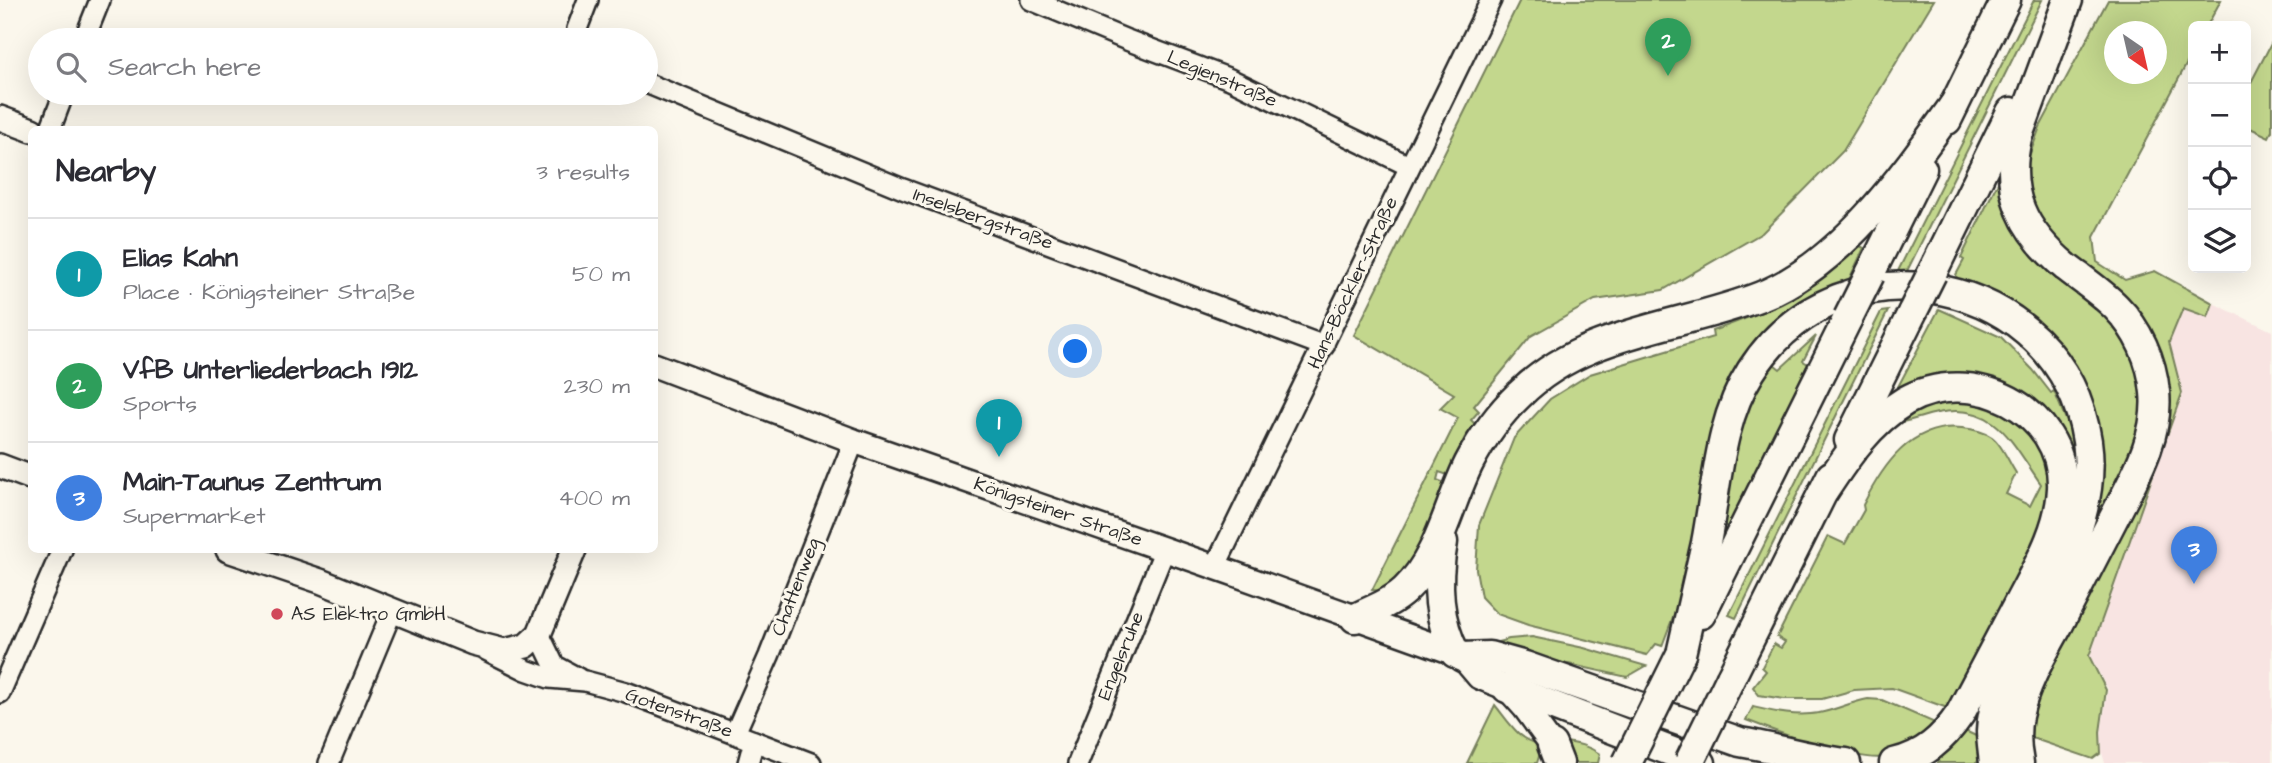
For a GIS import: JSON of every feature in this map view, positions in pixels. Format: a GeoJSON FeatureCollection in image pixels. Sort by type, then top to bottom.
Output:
{"type":"FeatureCollection","features":[{"type":"Feature","properties":{"kind":"highway"},"geometry":{"type":"LineString","coordinates":[[1627,763],[2006,0]]}},
{"type":"Feature","properties":{"kind":"highway"},"geometry":{"type":"LineString","coordinates":[[1689,763],[2067,0]]}},
{"type":"Feature","properties":{"kind":"highway"},"geometry":{"type":"LineString","coordinates":[[2019,763],[2018,718],[2032,674],[2132,483],[2154,426],[2155,394],[2152,369],[2129,322],[2115,306],[2064,265],[2034,233],[2018,205],[2012,183],[2012,159],[2017,138],[2067,0]]}},
{"type":"Feature","properties":{"kind":"highway"},"geometry":{"type":"LineString","coordinates":[[1354,618],[1390,602],[1407,588],[1432,550],[1469,463],[1485,436],[1503,412],[1535,380],[1556,365],[1592,346],[1727,309],[1763,296],[1801,274],[1865,219],[1904,175],[1954,105]]}},
{"type":"Feature","properties":{"kind":"highway"},"geometry":{"type":"LineString","coordinates":[[1681,654],[1732,408],[1762,354],[1793,324],[1816,309],[1854,291],[1880,286],[1926,287],[1975,299],[2015,322],[2038,342],[2054,361],[2081,412],[2088,453],[2087,488],[2064,565],[2005,677],[1997,700],[1991,729],[1994,763]]}},
{"type":"Feature","properties":{"kind":"highway"},"geometry":{"type":"LineString","coordinates":[[1824,491],[1875,424],[1907,400],[1942,388],[1981,388],[2013,402],[2043,431],[2057,456],[2061,470],[2061,502],[2050,539],[1960,714],[1931,748],[1907,760],[1894,763]]}},
{"type":"Feature","properties":{"kind":"highway"},"geometry":{"type":"LineString","coordinates":[[1449,512],[1440,560],[1439,598],[1446,634],[1459,655],[1489,656],[1525,666],[1740,742],[1814,759],[1846,763]]}},
{"type":"Feature","properties":{"kind":"highway"},"geometry":{"type":"LineString","coordinates":[[1507,688],[1701,763]]}},
{"type":"Feature","properties":{"kind":"highway"},"geometry":{"type":"LineString","coordinates":[[1740,742],[1783,763]]}},
{"type":"Feature","properties":{"kind":"main road"},"geometry":{"type":"LineString","coordinates":[[0,118],[28,128]]}},
{"type":"Feature","properties":{"kind":"main road","name":"Königsteiner Straße"},"geometry":{"type":"LineString","coordinates":[[665,377],[1165,549],[1459,655]]}},
{"type":"Feature","properties":{"kind":"main road"},"geometry":{"type":"LineString","coordinates":[[0,466],[28,476]]}},
{"type":"Feature","properties":{"kind":"main road","name":"Gotenstraße"},"geometry":{"type":"LineString","coordinates":[[237,553],[320,581],[473,643]]}},
{"type":"Feature","properties":{"kind":"main road"},"geometry":{"type":"LineString","coordinates":[[473,643],[504,651],[516,650],[526,646],[539,635],[573,553]]}},
{"type":"Feature","properties":{"kind":"main road"},"geometry":{"type":"LineString","coordinates":[[1459,655],[1479,677],[1507,688],[1525,708],[1552,757]]}},
{"type":"Feature","properties":{"kind":"street"},"geometry":{"type":"LineString","coordinates":[[89,28],[100,0]]}},
{"type":"Feature","properties":{"kind":"street"},"geometry":{"type":"LineString","coordinates":[[577,28],[588,0]]}},
{"type":"Feature","properties":{"kind":"street","name":"Legienstraße"},"geometry":{"type":"LineString","coordinates":[[1031,0],[1230,79],[1409,166]]}},
{"type":"Feature","properties":{"kind":"street","name":"Hans-Böckler-Straße"},"geometry":{"type":"LineString","coordinates":[[1215,567],[1491,0]]}},
{"type":"Feature","properties":{"kind":"street","name":"Inselsbergstraße"},"geometry":{"type":"LineString","coordinates":[[658,88],[903,189],[1324,346]]}},
{"type":"Feature","properties":{"kind":"street"},"geometry":{"type":"LineString","coordinates":[[52,126],[59,105]]}},
{"type":"Feature","properties":{"kind":"street","name":"Chattenweg"},"geometry":{"type":"LineString","coordinates":[[735,733],[769,656],[854,441]]}},
{"type":"Feature","properties":{"kind":"street","name":"Engelsruhe"},"geometry":{"type":"LineString","coordinates":[[1078,763],[1165,549]]}},
{"type":"Feature","properties":{"kind":"street"},"geometry":{"type":"LineString","coordinates":[[0,693],[61,553]]}},
{"type":"Feature","properties":{"kind":"street"},"geometry":{"type":"LineString","coordinates":[[330,763],[392,611]]}},
{"type":"Feature","properties":{"kind":"street","name":"Gotenstraße"},"geometry":{"type":"LineString","coordinates":[[539,635],[554,665],[585,681]]}},
{"type":"Feature","properties":{"kind":"street","name":"Gotenstraße"},"geometry":{"type":"LineString","coordinates":[[473,643],[526,670],[549,678],[585,681],[626,692],[811,763]]}},
{"type":"Feature","properties":{"kind":"street"},"geometry":{"type":"LineString","coordinates":[[748,763],[754,741]]}},
{"type":"Feature","properties":{"kind":"shaded area"},"geometry":{"type":"Polygon","coordinates":[[[2213,303],[2272,331],[2272,763],[2105,763],[2101,732],[2108,689],[2090,656],[2182,393],[2169,343],[2183,308],[2208,317],[2213,303]]]}},
{"type":"Feature","properties":{"kind":"green space"},"geometry":{"type":"Polygon","coordinates":[[[1520,0],[1934,0],[1843,151],[1762,233],[1663,290],[1595,300],[1531,336],[1474,406],[1479,411],[1471,420],[1475,424],[1465,437],[1448,475],[1439,472],[1437,480],[1445,483],[1429,524],[1421,555],[1385,591],[1372,590],[1458,418],[1440,408],[1454,394],[1354,335],[1520,0]]]}},
{"type":"Feature","properties":{"kind":"green space"},"geometry":{"type":"Polygon","coordinates":[[[2034,0],[2042,0],[1907,271],[1898,271],[2034,0]]]}},
{"type":"Feature","properties":{"kind":"green space"},"geometry":{"type":"Polygon","coordinates":[[[2108,0],[2221,0],[2210,21],[2188,21],[2188,61],[2094,237],[2097,262],[2125,280],[2155,271],[2213,303],[2208,317],[2183,308],[2169,342],[2182,393],[2089,656],[2106,690],[2100,732],[2101,753],[2093,759],[2023,735],[2029,706],[2166,407],[2084,271],[2029,211],[2024,170],[2040,127],[2108,0]]]}},
{"type":"Feature","properties":{"kind":"green space"},"geometry":{"type":"Polygon","coordinates":[[[2272,42],[2272,131],[2269,137],[2251,128],[2251,82],[2272,42]]]}},
{"type":"Feature","properties":{"kind":"green space"},"geometry":{"type":"Polygon","coordinates":[[[2002,176],[2121,330],[2143,379],[2144,415],[2132,457],[2078,556],[2089,411],[1958,283],[1956,275],[1964,260],[1961,258],[2002,176]]]}},
{"type":"Feature","properties":{"kind":"green space"},"geometry":{"type":"Polygon","coordinates":[[[1858,245],[1864,248],[1847,284],[1778,323],[1758,340],[1761,346],[1691,569],[1662,646],[1656,644],[1647,655],[1528,625],[1497,614],[1481,597],[1476,569],[1479,525],[1514,438],[1550,399],[1590,374],[1713,337],[1712,331],[1772,307],[1808,287],[1858,245]]]}},
{"type":"Feature","properties":{"kind":"green space"},"geometry":{"type":"Polygon","coordinates":[[[1939,309],[2001,337],[2051,393],[2054,391],[2072,434],[2078,476],[2077,492],[2062,543],[1993,683],[1983,722],[1969,716],[2049,561],[2066,514],[2068,466],[2060,443],[2045,420],[2018,396],[1994,382],[1964,377],[1934,380],[1892,398],[1939,309]]]}},
{"type":"Feature","properties":{"kind":"green space"},"geometry":{"type":"Polygon","coordinates":[[[1888,311],[1736,618],[1729,615],[1881,312],[1888,311]]]}},
{"type":"Feature","properties":{"kind":"green space"},"geometry":{"type":"Polygon","coordinates":[[[1816,336],[1803,361],[1808,364],[1728,527],[1724,525],[1720,532],[1733,433],[1769,360],[1780,369],[1816,336]]]}},
{"type":"Feature","properties":{"kind":"green space"},"geometry":{"type":"Polygon","coordinates":[[[1948,395],[2005,408],[2045,450],[2054,504],[1953,710],[1892,688],[1854,690],[1822,699],[1784,699],[1759,695],[1753,687],[1766,671],[1762,667],[1774,644],[1781,648],[1785,642],[1777,637],[1828,536],[1845,544],[1880,475],[1901,450],[1914,440],[1928,432],[1944,428],[1970,429],[1989,435],[1999,444],[2016,473],[2006,494],[2030,506],[2041,484],[2011,440],[1988,419],[1974,413],[1957,411],[1889,423],[1948,395]]]}},
{"type":"Feature","properties":{"kind":"green space"},"geometry":{"type":"Polygon","coordinates":[[[1532,637],[1584,648],[1646,666],[1627,677],[1541,658],[1494,643],[1532,637]]]}},
{"type":"Feature","properties":{"kind":"green space"},"geometry":{"type":"Polygon","coordinates":[[[1868,699],[1882,700],[1942,726],[1892,755],[1873,758],[1816,745],[1746,720],[1753,707],[1810,714],[1868,699]]]}},
{"type":"Feature","properties":{"kind":"green space"},"geometry":{"type":"Polygon","coordinates":[[[1495,705],[1520,735],[1540,744],[1537,763],[1467,763],[1495,705]]]}},
{"type":"Feature","properties":{"kind":"green space"},"geometry":{"type":"Polygon","coordinates":[[[1961,729],[1978,737],[1980,754],[1977,763],[1938,763],[1941,755],[1961,729]]]}},
{"type":"Feature","properties":{"kind":"green space"},"geometry":{"type":"Polygon","coordinates":[[[1563,742],[1583,745],[1596,751],[1600,754],[1598,763],[1568,763],[1563,742]]]}},
{"type":"Feature","properties":{"kind":"place","name":"VfB Unterliederbach 1912"},"geometry":{"type":"Point","coordinates":[1668,76]}},
{"type":"Feature","properties":{"kind":"place","name":"Elias Kahn"},"geometry":{"type":"Point","coordinates":[999,457]}},
{"type":"Feature","properties":{"kind":"place","name":"Main-Taunus Zentrum"},"geometry":{"type":"Point","coordinates":[2194,584]}},
{"type":"Feature","properties":{"kind":"place","name":"AS Elektro GmbH"},"geometry":{"type":"Point","coordinates":[277,614]}}]}
